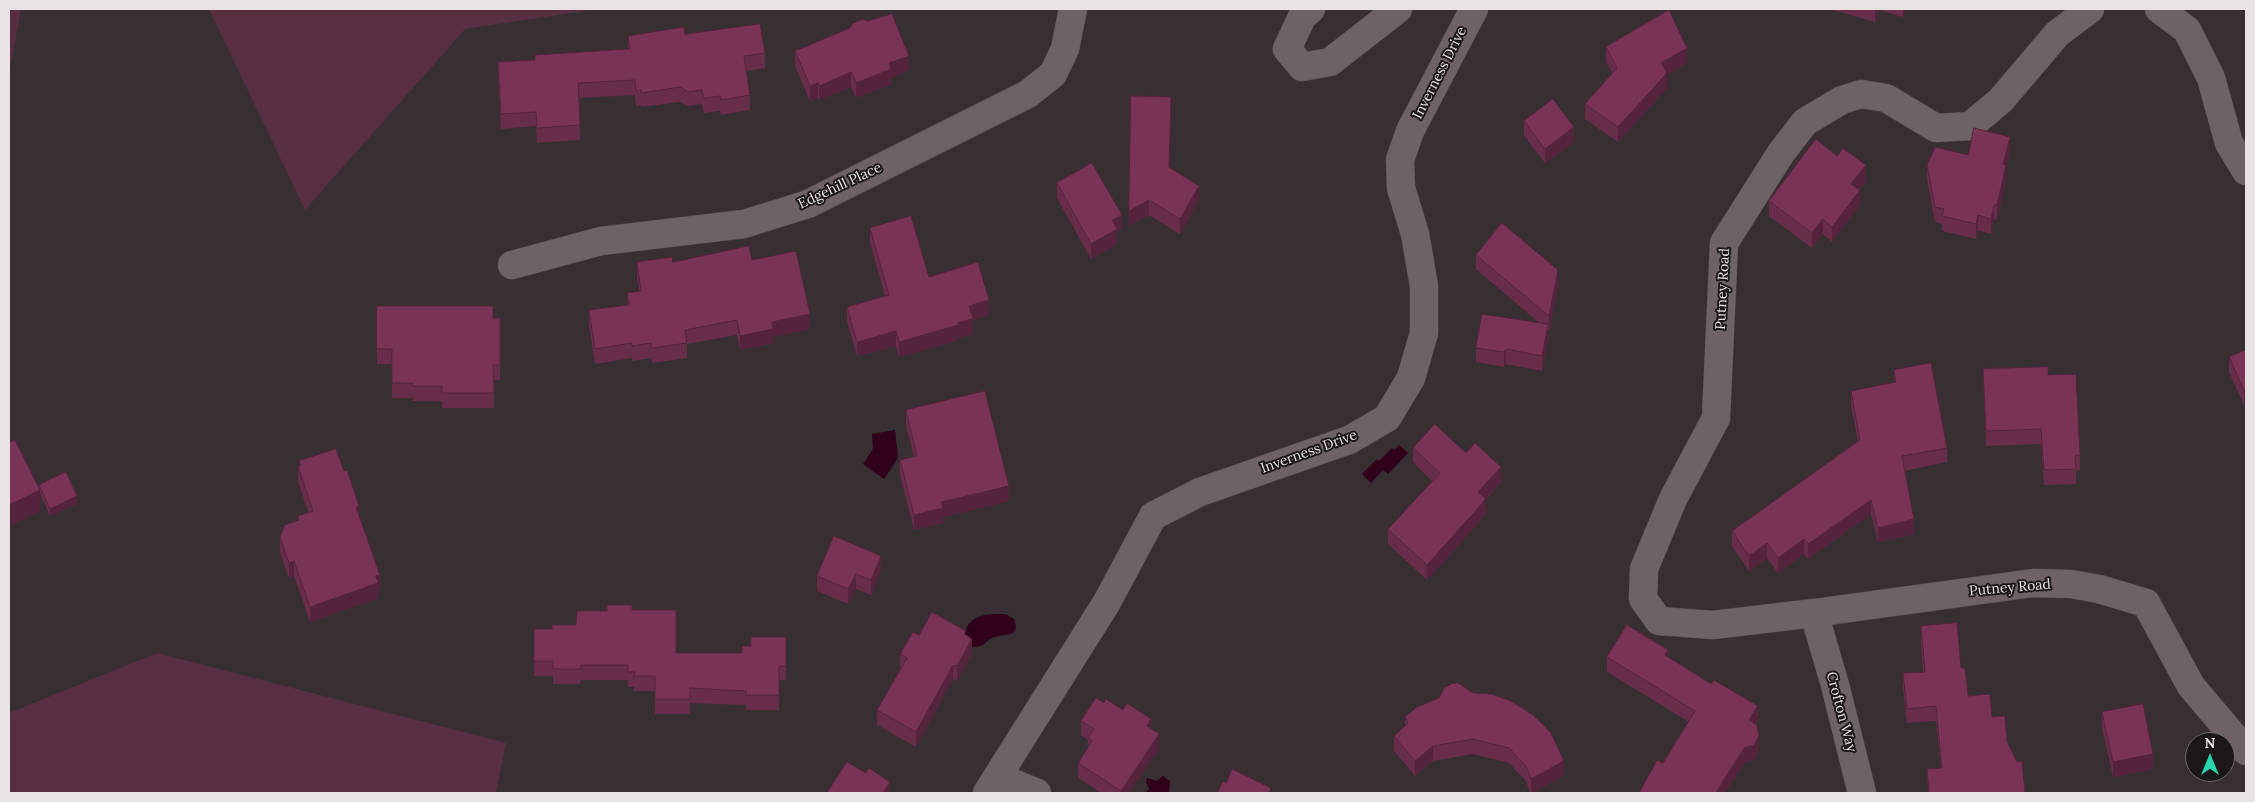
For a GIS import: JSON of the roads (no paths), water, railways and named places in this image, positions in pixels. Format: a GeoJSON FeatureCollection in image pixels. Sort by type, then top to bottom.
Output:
{"type":"FeatureCollection","features":[{"type":"Feature","properties":{"kind":"street","name":"Edgehill Place"},"geometry":{"type":"LineString","coordinates":[[512,265],[601,241],[744,224],[808,204],[1028,94],[1053,74],[1065,49],[1073,9]]}},
{"type":"Feature","properties":{"kind":"street"},"geometry":{"type":"LineString","coordinates":[[1311,9],[1302,17],[1287,49],[1302,67],[1330,62],[1398,9]]}},
{"type":"Feature","properties":{"kind":"street","name":"Inverness Drive"},"geometry":{"type":"LineString","coordinates":[[992,785],[1107,602],[1153,516],[1200,492],[1350,440],[1386,418],[1411,378],[1424,333],[1424,286],[1416,234],[1402,188],[1400,160],[1410,131],[1474,9]]}},
{"type":"Feature","properties":{"kind":"street","name":"Putney Road"},"geometry":{"type":"LineString","coordinates":[[2090,9],[2057,34],[2001,100],[1970,126],[1936,128],[1886,98],[1861,94],[1842,100],[1805,122],[1780,153],[1724,243],[1716,418],[1672,500],[1644,569],[1643,600],[1660,621],[1713,625],[1816,622],[2033,583],[2071,584],[2099,589],[2146,603],[2191,686],[2246,751]]}},
{"type":"Feature","properties":{"kind":"street"},"geometry":{"type":"LineString","coordinates":[[2159,9],[2187,30],[2211,78],[2229,143],[2246,171]]}},
{"type":"Feature","properties":{"kind":"street","name":"Crofton Way"},"geometry":{"type":"LineString","coordinates":[[1816,622],[1835,685],[1862,793]]}},
{"type":"Feature","properties":{"kind":"street"},"geometry":{"type":"LineString","coordinates":[[992,785],[1036,793]]}}]}
